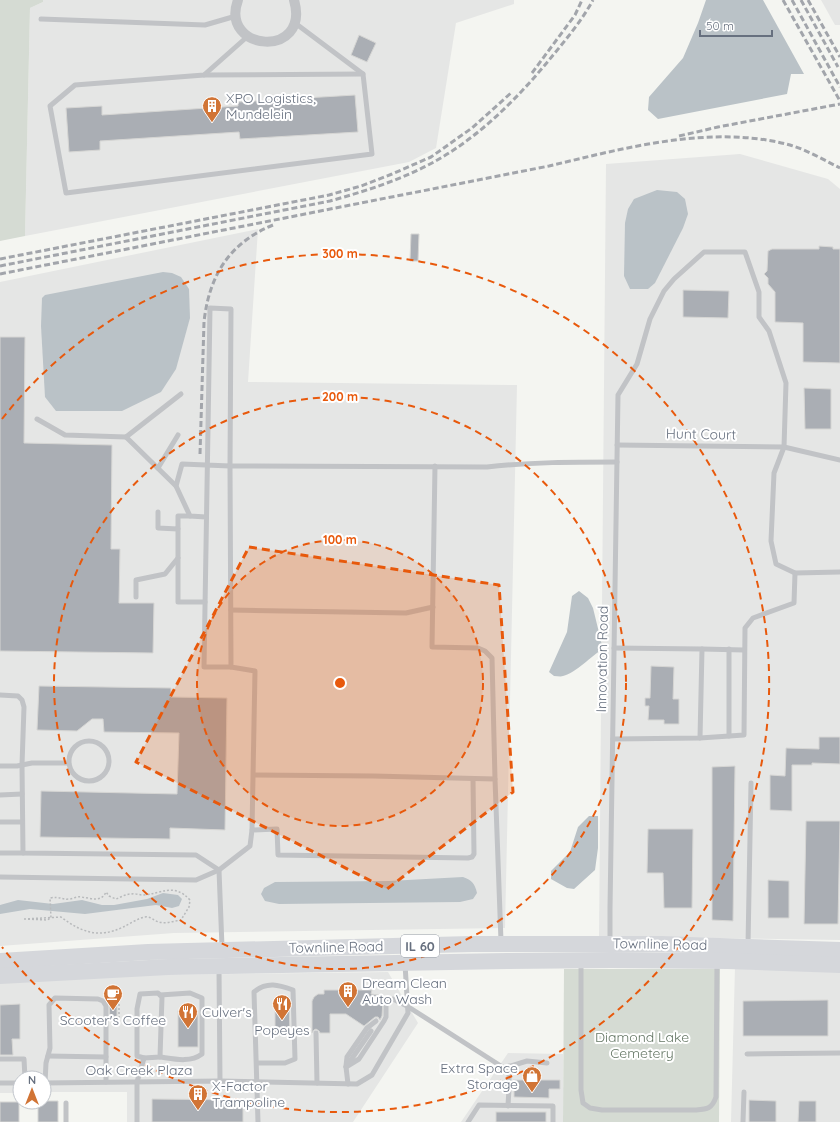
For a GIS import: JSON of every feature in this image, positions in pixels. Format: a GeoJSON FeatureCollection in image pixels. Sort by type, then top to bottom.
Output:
{"type":"FeatureCollection","features":[{"type":"Feature","properties":{"kind":"main road","name":"Townline Road"},"geometry":{"type":"LineString","coordinates":[[405,954],[502,944],[717,961],[840,965]]}},
{"type":"Feature","properties":{"kind":"main road","name":"Townline Road"},"geometry":{"type":"LineString","coordinates":[[0,961],[148,952],[221,958],[405,954],[581,960],[611,952],[748,946],[840,950]]}},
{"type":"Feature","properties":{"kind":"main road","name":"Townline Road"},"geometry":{"type":"LineString","coordinates":[[0,976],[153,968],[221,958]]}},
{"type":"Feature","properties":{"kind":"street"},"geometry":{"type":"LineString","coordinates":[[238,0],[236,16],[241,30],[257,41],[267,43],[274,42],[287,34],[295,23],[297,15],[294,0]]}},
{"type":"Feature","properties":{"kind":"lane"},"geometry":{"type":"LineString","coordinates":[[42,19],[205,25],[236,16]]}},
{"type":"Feature","properties":{"kind":"lane"},"geometry":{"type":"LineString","coordinates":[[295,23],[363,74],[372,154],[66,193],[50,106],[75,85],[204,75],[363,74]]}},
{"type":"Feature","properties":{"kind":"lane"},"geometry":{"type":"LineString","coordinates":[[204,75],[248,36]]}},
{"type":"Feature","properties":{"kind":"lane","name":"Innovation Road"},"geometry":{"type":"LineString","coordinates":[[611,952],[618,396],[637,364],[650,319],[664,291],[704,252],[746,252],[759,292],[759,317],[769,331],[786,383],[784,447]]}},
{"type":"Feature","properties":{"kind":"lane"},"geometry":{"type":"LineString","coordinates":[[0,877],[196,880],[218,870],[250,846],[254,776],[255,671],[231,667],[204,667],[210,308],[231,309],[231,667]]}},
{"type":"Feature","properties":{"kind":"lane"},"geometry":{"type":"LineString","coordinates":[[37,420],[65,436],[126,437],[181,394]]}},
{"type":"Feature","properties":{"kind":"lane"},"geometry":{"type":"LineString","coordinates":[[158,468],[178,435]]}},
{"type":"Feature","properties":{"kind":"lane"},"geometry":{"type":"LineString","coordinates":[[126,437],[176,486],[190,516]]}},
{"type":"Feature","properties":{"kind":"lane","name":"Hunt Court"},"geometry":{"type":"LineString","coordinates":[[618,445],[784,447],[840,460]]}},
{"type":"Feature","properties":{"kind":"lane"},"geometry":{"type":"LineString","coordinates":[[784,447],[774,473],[771,541],[776,564],[795,573],[840,572]]}},
{"type":"Feature","properties":{"kind":"lane"},"geometry":{"type":"LineString","coordinates":[[176,486],[182,464],[230,466],[487,467],[559,461],[617,462]]}},
{"type":"Feature","properties":{"kind":"lane"},"geometry":{"type":"LineString","coordinates":[[435,466],[432,647],[480,648],[492,658],[495,779],[502,944]]}},
{"type":"Feature","properties":{"kind":"lane"},"geometry":{"type":"LineString","coordinates":[[158,512],[158,528],[178,529]]}},
{"type":"Feature","properties":{"kind":"lane"},"geometry":{"type":"LineString","coordinates":[[205,602],[178,602],[178,516],[206,517]]}},
{"type":"Feature","properties":{"kind":"lane"},"geometry":{"type":"LineString","coordinates":[[136,597],[136,580],[165,574],[178,558]]}},
{"type":"Feature","properties":{"kind":"lane"},"geometry":{"type":"LineString","coordinates":[[613,739],[700,738],[744,735],[745,628],[753,618],[794,603],[795,573]]}},
{"type":"Feature","properties":{"kind":"lane"},"geometry":{"type":"LineString","coordinates":[[231,610],[406,613],[433,607]]}},
{"type":"Feature","properties":{"kind":"lane"},"geometry":{"type":"LineString","coordinates":[[614,648],[744,650]]}},
{"type":"Feature","properties":{"kind":"lane"},"geometry":{"type":"LineString","coordinates":[[700,738],[702,649]]}},
{"type":"Feature","properties":{"kind":"lane"},"geometry":{"type":"LineString","coordinates":[[729,650],[729,736]]}},
{"type":"Feature","properties":{"kind":"lane"},"geometry":{"type":"LineString","coordinates":[[0,695],[18,696],[22,700],[24,707],[22,765],[23,853]]}},
{"type":"Feature","properties":{"kind":"lane"},"geometry":{"type":"LineString","coordinates":[[89,741],[101,745],[106,750],[109,763],[108,769],[104,775],[99,779],[86,782],[74,775],[70,770],[68,763],[68,756],[71,750],[82,742],[89,741]]}},
{"type":"Feature","properties":{"kind":"lane"},"geometry":{"type":"LineString","coordinates":[[0,766],[16,766],[32,763],[68,763]]}},
{"type":"Feature","properties":{"kind":"lane"},"geometry":{"type":"LineString","coordinates":[[254,776],[495,779]]}},
{"type":"Feature","properties":{"kind":"lane"},"geometry":{"type":"LineString","coordinates":[[252,830],[277,829],[278,855],[468,858],[472,857],[474,854],[473,779]]}},
{"type":"Feature","properties":{"kind":"lane"},"geometry":{"type":"LineString","coordinates":[[748,946],[751,783]]}},
{"type":"Feature","properties":{"kind":"lane"},"geometry":{"type":"LineString","coordinates":[[0,795],[22,794]]}},
{"type":"Feature","properties":{"kind":"lane"},"geometry":{"type":"LineString","coordinates":[[0,822],[22,822]]}},
{"type":"Feature","properties":{"kind":"lane"},"geometry":{"type":"LineString","coordinates":[[0,853],[196,855],[218,870]]}},
{"type":"Feature","properties":{"kind":"lane"},"geometry":{"type":"LineString","coordinates":[[218,870],[221,958],[220,1081]]}},
{"type":"Feature","properties":{"kind":"lane","name":"Oak Creek Plaza"},"geometry":{"type":"LineString","coordinates":[[52,1083],[220,1081],[357,1084],[372,1075],[408,1013],[405,954]]}},
{"type":"Feature","properties":{"kind":"lane"},"geometry":{"type":"LineString","coordinates":[[581,960],[581,1090],[583,1103],[590,1108],[602,1110],[695,1110],[708,1108],[714,1104],[716,1096],[717,961]]}},
{"type":"Feature","properties":{"kind":"lane"},"geometry":{"type":"LineString","coordinates":[[257,1063],[284,1063],[295,1059],[294,990],[279,984],[260,986],[254,992],[257,1063],[258,1082],[258,1122]]}},
{"type":"Feature","properties":{"kind":"lane"},"geometry":{"type":"LineString","coordinates":[[158,993],[160,995],[190,993],[202,998],[202,1054],[196,1058],[184,1059],[160,1057],[144,1058],[137,1056],[137,1009],[140,994],[158,993]]}},
{"type":"Feature","properties":{"kind":"lane"},"geometry":{"type":"LineString","coordinates":[[160,995],[162,997],[160,1057]]}},
{"type":"Feature","properties":{"kind":"lane"},"geometry":{"type":"LineString","coordinates":[[46,1070],[50,1048],[49,1005],[55,998],[98,998],[103,1001],[106,1006],[106,1082]]}},
{"type":"Feature","properties":{"kind":"lane"},"geometry":{"type":"LineString","coordinates":[[346,1068],[359,1059],[386,1017],[386,1003],[393,1000],[407,1006],[504,1068],[527,1061],[547,1063]]}},
{"type":"Feature","properties":{"kind":"lane"},"geometry":{"type":"LineString","coordinates":[[348,1084],[346,1068],[347,1057],[367,1028],[376,1021]]}},
{"type":"Feature","properties":{"kind":"lane"},"geometry":{"type":"LineString","coordinates":[[346,1068],[371,1031]]}},
{"type":"Feature","properties":{"kind":"lane"},"geometry":{"type":"LineString","coordinates":[[316,1033],[317,1083]]}},
{"type":"Feature","properties":{"kind":"lane"},"geometry":{"type":"LineString","coordinates":[[747,1054],[840,1053]]}},
{"type":"Feature","properties":{"kind":"lane"},"geometry":{"type":"LineString","coordinates":[[48,1056],[106,1057]]}},
{"type":"Feature","properties":{"kind":"lane"},"geometry":{"type":"LineString","coordinates":[[137,1122],[137,1082],[144,1058]]}},
{"type":"Feature","properties":{"kind":"lane"},"geometry":{"type":"LineString","coordinates":[[0,1059],[24,1059],[25,1070]]}},
{"type":"Feature","properties":{"kind":"lane"},"geometry":{"type":"LineString","coordinates":[[509,1066],[509,1080]]}},
{"type":"Feature","properties":{"kind":"lane"},"geometry":{"type":"LineString","coordinates":[[0,1083],[12,1083]]}},
{"type":"Feature","properties":{"kind":"lane"},"geometry":{"type":"LineString","coordinates":[[508,1106],[509,1088]]}},
{"type":"Feature","properties":{"kind":"lane"},"geometry":{"type":"LineString","coordinates":[[744,1092],[744,1122]]}},
{"type":"Feature","properties":{"kind":"lane"},"geometry":{"type":"LineString","coordinates":[[66,1103],[66,1122]]}},
{"type":"Feature","properties":{"kind":"lane"},"geometry":{"type":"LineString","coordinates":[[468,1122],[479,1105],[553,1106],[553,1122]]}},
{"type":"Feature","properties":{"kind":"path"},"geometry":{"type":"LineString","coordinates":[[51,918],[46,920],[24,919],[51,918],[61,917],[70,924],[90,933],[104,934],[116,931],[146,916],[159,922],[181,920],[189,907],[190,900],[184,894],[175,890],[161,890],[144,895],[130,894],[116,899],[109,896],[106,892],[104,896],[97,900],[79,896],[67,900],[57,896],[50,898],[51,918]]}},
{"type":"Feature","properties":{"kind":"highlighted area"},"geometry":{"type":"Polygon","coordinates":[[[249,547],[499,585],[513,792],[387,889],[136,762],[249,547]]]}},
{"type":"Feature","properties":{"kind":"shaded area"},"geometry":{"type":"Polygon","coordinates":[[[43,0],[514,0],[514,4],[456,23],[436,148],[409,162],[25,236],[30,8],[43,2],[43,0]]]}},
{"type":"Feature","properties":{"kind":"shaded area"},"geometry":{"type":"Polygon","coordinates":[[[706,0],[763,0],[804,74],[791,74],[787,94],[658,119],[648,110],[649,97],[683,58],[706,0]]]}},
{"type":"Feature","properties":{"kind":"shaded area"},"geometry":{"type":"Polygon","coordinates":[[[821,0],[840,0],[840,25],[835,25],[821,0]]]}},
{"type":"Feature","properties":{"kind":"shaded area"},"geometry":{"type":"Polygon","coordinates":[[[740,154],[828,179],[840,189],[840,940],[599,936],[606,164],[740,154]]]}},
{"type":"Feature","properties":{"kind":"shaded area"},"geometry":{"type":"Polygon","coordinates":[[[657,190],[677,192],[685,199],[688,214],[683,228],[655,283],[648,289],[630,289],[624,276],[625,223],[628,209],[634,199],[657,190]]]}},
{"type":"Feature","properties":{"kind":"shaded area"},"geometry":{"type":"Polygon","coordinates":[[[258,229],[248,382],[517,385],[505,928],[174,933],[0,946],[0,282],[258,229]]]}},
{"type":"Feature","properties":{"kind":"shaded area"},"geometry":{"type":"Polygon","coordinates":[[[163,272],[172,273],[181,277],[189,289],[190,318],[176,369],[161,392],[122,411],[56,411],[45,397],[41,326],[42,298],[45,295],[163,272]]]}},
{"type":"Feature","properties":{"kind":"shaded area"},"geometry":{"type":"Polygon","coordinates":[[[579,591],[588,598],[593,608],[603,649],[573,672],[562,676],[554,676],[549,672],[567,632],[572,596],[579,591]]]}},
{"type":"Feature","properties":{"kind":"shaded area"},"geometry":{"type":"Polygon","coordinates":[[[589,816],[598,816],[598,848],[595,870],[574,889],[567,888],[551,879],[551,871],[570,852],[578,827],[589,816]]]}},
{"type":"Feature","properties":{"kind":"shaded area"},"geometry":{"type":"Polygon","coordinates":[[[463,877],[473,883],[477,893],[473,899],[460,902],[279,904],[265,901],[261,894],[264,888],[275,882],[389,881],[463,877]]]}},
{"type":"Feature","properties":{"kind":"shaded area"},"geometry":{"type":"Polygon","coordinates":[[[163,893],[178,895],[182,899],[179,906],[172,908],[156,905],[85,914],[30,909],[0,914],[0,905],[18,900],[53,904],[82,900],[102,905],[114,905],[147,899],[163,893]]]}},
{"type":"Feature","properties":{"kind":"shaded area"},"geometry":{"type":"Polygon","coordinates":[[[735,967],[840,971],[840,1122],[731,1122],[735,967]]]}},
{"type":"Feature","properties":{"kind":"shaded area"},"geometry":{"type":"Polygon","coordinates":[[[388,972],[418,1023],[353,1122],[127,1122],[127,1092],[52,1092],[52,1070],[12,1070],[12,1093],[0,1093],[0,983],[80,976],[388,972]]]}},
{"type":"Feature","properties":{"kind":"shaded area"},"geometry":{"type":"Polygon","coordinates":[[[508,1053],[563,1054],[563,1122],[461,1122],[508,1053]]]}},
{"type":"Feature","properties":{"kind":"green space"},"geometry":{"type":"Polygon","coordinates":[[[0,0],[43,0],[43,2],[30,8],[25,236],[0,241],[0,0]]]}},
{"type":"Feature","properties":{"kind":"green space","name":"Diamond Lake Cemetery"},"geometry":{"type":"Polygon","coordinates":[[[564,969],[720,969],[719,1122],[563,1122],[564,969]]]}},
{"type":"Feature","properties":{"kind":"building"},"geometry":{"type":"Polygon","coordinates":[[[359,35],[376,43],[367,62],[351,55],[359,35]]]}},
{"type":"Feature","properties":{"kind":"building","name":"XPO Logistics, Mundelein"},"geometry":{"type":"Polygon","coordinates":[[[355,95],[358,132],[240,139],[239,132],[100,141],[100,150],[69,152],[66,108],[102,106],[102,115],[238,106],[238,102],[355,95]]]}},
{"type":"Feature","properties":{"kind":"building"},"geometry":{"type":"Polygon","coordinates":[[[411,234],[419,234],[418,261],[410,261],[411,234]]]}},
{"type":"Feature","properties":{"kind":"building"},"geometry":{"type":"Polygon","coordinates":[[[819,246],[840,249],[840,363],[803,362],[803,323],[775,322],[775,292],[768,284],[768,278],[764,274],[767,271],[768,251],[772,249],[819,249],[819,246]]]}},
{"type":"Feature","properties":{"kind":"building"},"geometry":{"type":"Polygon","coordinates":[[[683,290],[729,291],[728,318],[683,317],[683,290]]]}},
{"type":"Feature","properties":{"kind":"building"},"geometry":{"type":"Polygon","coordinates":[[[0,337],[25,337],[24,443],[112,445],[111,549],[120,549],[119,603],[154,603],[153,653],[0,651],[0,337]]]}},
{"type":"Feature","properties":{"kind":"building"},"geometry":{"type":"Polygon","coordinates":[[[804,388],[831,389],[831,429],[805,429],[804,388]]]}},
{"type":"Feature","properties":{"kind":"building"},"geometry":{"type":"Polygon","coordinates":[[[651,666],[674,667],[673,699],[679,699],[679,724],[664,724],[664,720],[648,720],[649,706],[645,706],[645,698],[650,698],[651,666]]]}},
{"type":"Feature","properties":{"kind":"building"},"geometry":{"type":"Polygon","coordinates":[[[39,686],[171,688],[171,697],[227,698],[225,830],[170,828],[170,839],[40,837],[41,791],[177,794],[179,733],[104,732],[103,719],[92,719],[77,731],[37,730],[39,686]]]}},
{"type":"Feature","properties":{"kind":"building"},"geometry":{"type":"Polygon","coordinates":[[[819,737],[840,737],[840,764],[812,763],[812,765],[792,765],[792,811],[770,810],[770,775],[785,776],[786,748],[819,749],[819,737]]]}},
{"type":"Feature","properties":{"kind":"building"},"geometry":{"type":"Polygon","coordinates":[[[735,766],[733,921],[712,920],[712,767],[735,766]]]}},
{"type":"Feature","properties":{"kind":"building"},"geometry":{"type":"Polygon","coordinates":[[[806,821],[840,821],[838,924],[804,924],[806,821]]]}},
{"type":"Feature","properties":{"kind":"building"},"geometry":{"type":"Polygon","coordinates":[[[648,829],[693,829],[692,908],[664,908],[663,873],[647,873],[648,829]]]}},
{"type":"Feature","properties":{"kind":"building"},"geometry":{"type":"Polygon","coordinates":[[[768,880],[789,881],[789,918],[768,918],[768,880]]]}},
{"type":"Feature","properties":{"kind":"building","name":"Dream Clean Auto Wash"},"geometry":{"type":"Polygon","coordinates":[[[324,990],[372,990],[371,994],[382,997],[382,1016],[380,1020],[378,1017],[375,1017],[364,1026],[346,1014],[330,1014],[330,1033],[320,1033],[316,1029],[312,1033],[312,1001],[318,994],[324,994],[324,990]]]}},
{"type":"Feature","properties":{"kind":"building","name":"Popeyes"},"geometry":{"type":"Polygon","coordinates":[[[278,999],[289,999],[290,1035],[275,1035],[275,1007],[278,1007],[278,999]]]}},
{"type":"Feature","properties":{"kind":"building"},"geometry":{"type":"Polygon","coordinates":[[[828,1000],[828,1036],[743,1036],[743,1001],[828,1000]]]}},
{"type":"Feature","properties":{"kind":"building","name":"Scooter's Coffee"},"geometry":{"type":"Polygon","coordinates":[[[109,1003],[117,1003],[117,1019],[110,1019],[109,1003]]]}},
{"type":"Feature","properties":{"kind":"building"},"geometry":{"type":"Polygon","coordinates":[[[20,1004],[20,1039],[12,1039],[13,1055],[0,1055],[0,1005],[20,1004]]]}},
{"type":"Feature","properties":{"kind":"building","name":"Culver's"},"geometry":{"type":"Polygon","coordinates":[[[178,1011],[198,1011],[198,1047],[178,1047],[178,1011]]]}},
{"type":"Feature","properties":{"kind":"building","name":"Extra Space Storage"},"geometry":{"type":"Polygon","coordinates":[[[504,1080],[509,1084],[513,1080],[560,1080],[560,1089],[549,1089],[549,1098],[514,1097],[514,1088],[511,1085],[508,1084],[504,1089],[504,1080]]]}},
{"type":"Feature","properties":{"kind":"building","name":"X-Factor Trampoline"},"geometry":{"type":"Polygon","coordinates":[[[152,1099],[243,1100],[243,1122],[152,1122],[152,1099]]]}},
{"type":"Feature","properties":{"kind":"building"},"geometry":{"type":"Polygon","coordinates":[[[749,1100],[776,1101],[776,1122],[749,1122],[749,1100]]]}},
{"type":"Feature","properties":{"kind":"building"},"geometry":{"type":"Polygon","coordinates":[[[52,1101],[58,1101],[58,1122],[38,1122],[38,1110],[52,1110],[52,1101]]]}},
{"type":"Feature","properties":{"kind":"building"},"geometry":{"type":"Polygon","coordinates":[[[799,1101],[816,1101],[816,1122],[798,1122],[799,1101]]]}},
{"type":"Feature","properties":{"kind":"building"},"geometry":{"type":"Polygon","coordinates":[[[0,1102],[12,1102],[12,1110],[19,1110],[19,1122],[0,1122],[0,1102]]]}},
{"type":"Feature","properties":{"kind":"building","name":"Extra Space Storage"},"geometry":{"type":"Polygon","coordinates":[[[496,1112],[546,1112],[546,1122],[496,1122],[496,1112]]]}},
{"type":"Feature","properties":{"kind":"railway"},"geometry":{"type":"LineString","coordinates":[[532,73],[575,15],[582,0]]}},
{"type":"Feature","properties":{"kind":"railway"},"geometry":{"type":"LineString","coordinates":[[0,266],[330,201],[370,189],[408,175],[450,153],[467,141],[513,100],[541,70],[570,35],[593,0]]}},
{"type":"Feature","properties":{"kind":"railway"},"geometry":{"type":"LineString","coordinates":[[783,0],[840,101]]}},
{"type":"Feature","properties":{"kind":"railway"},"geometry":{"type":"LineString","coordinates":[[792,0],[840,87]]}},
{"type":"Feature","properties":{"kind":"railway"},"geometry":{"type":"LineString","coordinates":[[801,0],[838,67]]}},
{"type":"Feature","properties":{"kind":"railway"},"geometry":{"type":"LineString","coordinates":[[808,0],[840,57]]}},
{"type":"Feature","properties":{"kind":"railway"},"geometry":{"type":"LineString","coordinates":[[0,259],[329,195],[361,186],[431,157],[472,128],[512,92]]}},
{"type":"Feature","properties":{"kind":"railway"},"geometry":{"type":"LineString","coordinates":[[679,136],[718,127],[840,104]]}},
{"type":"Feature","properties":{"kind":"railway"},"geometry":{"type":"LineString","coordinates":[[0,274],[669,141],[730,137],[760,139],[796,147],[840,168]]}},
{"type":"Feature","properties":{"kind":"railway"},"geometry":{"type":"LineString","coordinates":[[200,454],[204,322],[211,290],[216,276],[233,251],[244,241],[273,225]]}},
{"type":"Feature","properties":{"kind":"place","name":"XPO Logistics, Mundelein"},"geometry":{"type":"Point","coordinates":[212,123]}},
{"type":"Feature","properties":{"kind":"place","name":"Dream Clean Auto Wash"},"geometry":{"type":"Point","coordinates":[348,1008]}},
{"type":"Feature","properties":{"kind":"place","name":"Scooter's Coffee"},"geometry":{"type":"Point","coordinates":[113,1011]}},
{"type":"Feature","properties":{"kind":"place","name":"Popeyes"},"geometry":{"type":"Point","coordinates":[282,1021]}},
{"type":"Feature","properties":{"kind":"place","name":"Culver's"},"geometry":{"type":"Point","coordinates":[188,1029]}},
{"type":"Feature","properties":{"kind":"place","name":"Extra Space Storage"},"geometry":{"type":"Point","coordinates":[532,1093]}},
{"type":"Feature","properties":{"kind":"place","name":"X-Factor Trampoline"},"geometry":{"type":"Point","coordinates":[198,1111]}}]}
